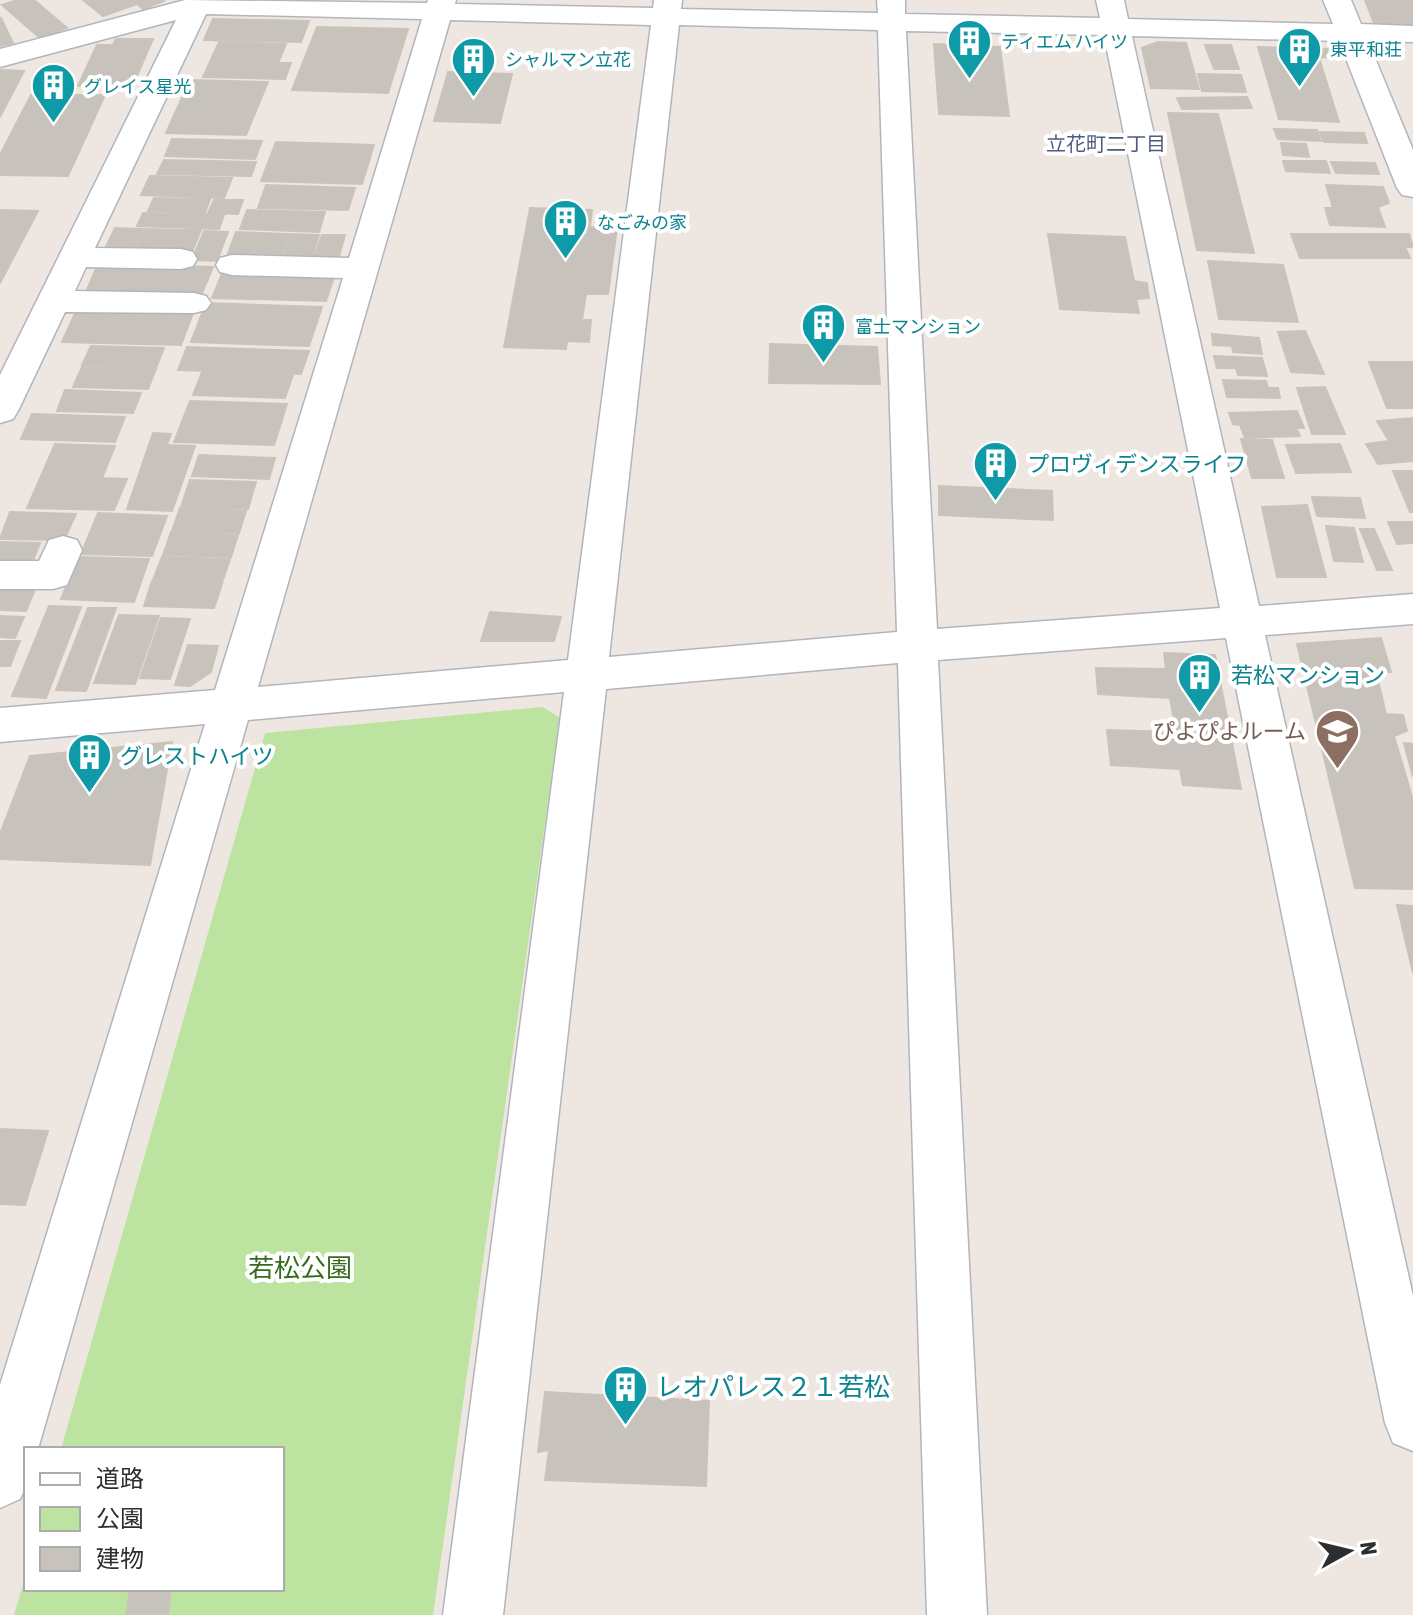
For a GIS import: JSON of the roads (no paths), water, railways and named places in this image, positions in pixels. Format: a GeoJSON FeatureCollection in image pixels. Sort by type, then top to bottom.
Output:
{"type":"FeatureCollection","features":[{"type":"Feature","properties":{"kind":"street"},"geometry":{"type":"LineString","coordinates":[[1337,0],[1413,188]]}},
{"type":"Feature","properties":{"kind":"street"},"geometry":{"type":"LineString","coordinates":[[0,58],[195,2],[1113,14],[1350,33],[1413,34]]}},
{"type":"Feature","properties":{"kind":"street"},"geometry":{"type":"LineString","coordinates":[[0,411],[195,2]]}},
{"type":"Feature","properties":{"kind":"street"},"geometry":{"type":"LineString","coordinates":[[0,1479],[440,6]]}},
{"type":"Feature","properties":{"kind":"street"},"geometry":{"type":"LineString","coordinates":[[473,1615],[667,9]]}},
{"type":"Feature","properties":{"kind":"street"},"geometry":{"type":"LineString","coordinates":[[892,11],[957,1615]]}},
{"type":"Feature","properties":{"kind":"street"},"geometry":{"type":"LineString","coordinates":[[1113,14],[1413,1423]]}},
{"type":"Feature","properties":{"kind":"street"},"geometry":{"type":"LineString","coordinates":[[75,257],[181,259]]}},
{"type":"Feature","properties":{"kind":"street"},"geometry":{"type":"LineString","coordinates":[[232,265],[362,268]]}},
{"type":"Feature","properties":{"kind":"street"},"geometry":{"type":"LineString","coordinates":[[53,301],[194,303]]}},
{"type":"Feature","properties":{"kind":"street"},"geometry":{"type":"LineString","coordinates":[[0,575],[53,575],[63,550]]}},
{"type":"Feature","properties":{"kind":"street"},"geometry":{"type":"LineString","coordinates":[[0,725],[917,646],[1413,609]]}},
{"type":"Feature","properties":{"kind":"place","name":"ティエム ハイツ"},"geometry":{"type":"Point","coordinates":[970,80]}},
{"type":"Feature","properties":{"kind":"place","name":"東平和荘"},"geometry":{"type":"Point","coordinates":[1299,88]}},
{"type":"Feature","properties":{"kind":"place","name":"シャルマン立花"},"geometry":{"type":"Point","coordinates":[474,98]}},
{"type":"Feature","properties":{"kind":"place","name":"グレイス星光"},"geometry":{"type":"Point","coordinates":[53,125]}},
{"type":"Feature","properties":{"kind":"place","name":"なごみの家"},"geometry":{"type":"Point","coordinates":[566,261]}},
{"type":"Feature","properties":{"kind":"place","name":"富士マンション"},"geometry":{"type":"Point","coordinates":[824,365]}},
{"type":"Feature","properties":{"kind":"place","name":"プロヴィデンスライフ"},"geometry":{"type":"Point","coordinates":[996,503]}},
{"type":"Feature","properties":{"kind":"place","name":"若松マンション"},"geometry":{"type":"Point","coordinates":[1200,714]}},
{"type":"Feature","properties":{"kind":"place","name":"ぴよぴよルーム"},"geometry":{"type":"Point","coordinates":[1337,770]}},
{"type":"Feature","properties":{"kind":"place","name":"グレストハイツ"},"geometry":{"type":"Point","coordinates":[89,795]}},
{"type":"Feature","properties":{"kind":"place","name":"レオパレス２１若松"},"geometry":{"type":"Point","coordinates":[625,1426]}},
{"type":"Feature","properties":{"kind":"district","name":"立花町二丁目"},"geometry":{"type":"Point","coordinates":[1106,143]}},
{"type":"Feature","properties":{"kind":"park label","name":"若松公園"},"geometry":{"type":"Point","coordinates":[300,1268]}}]}
